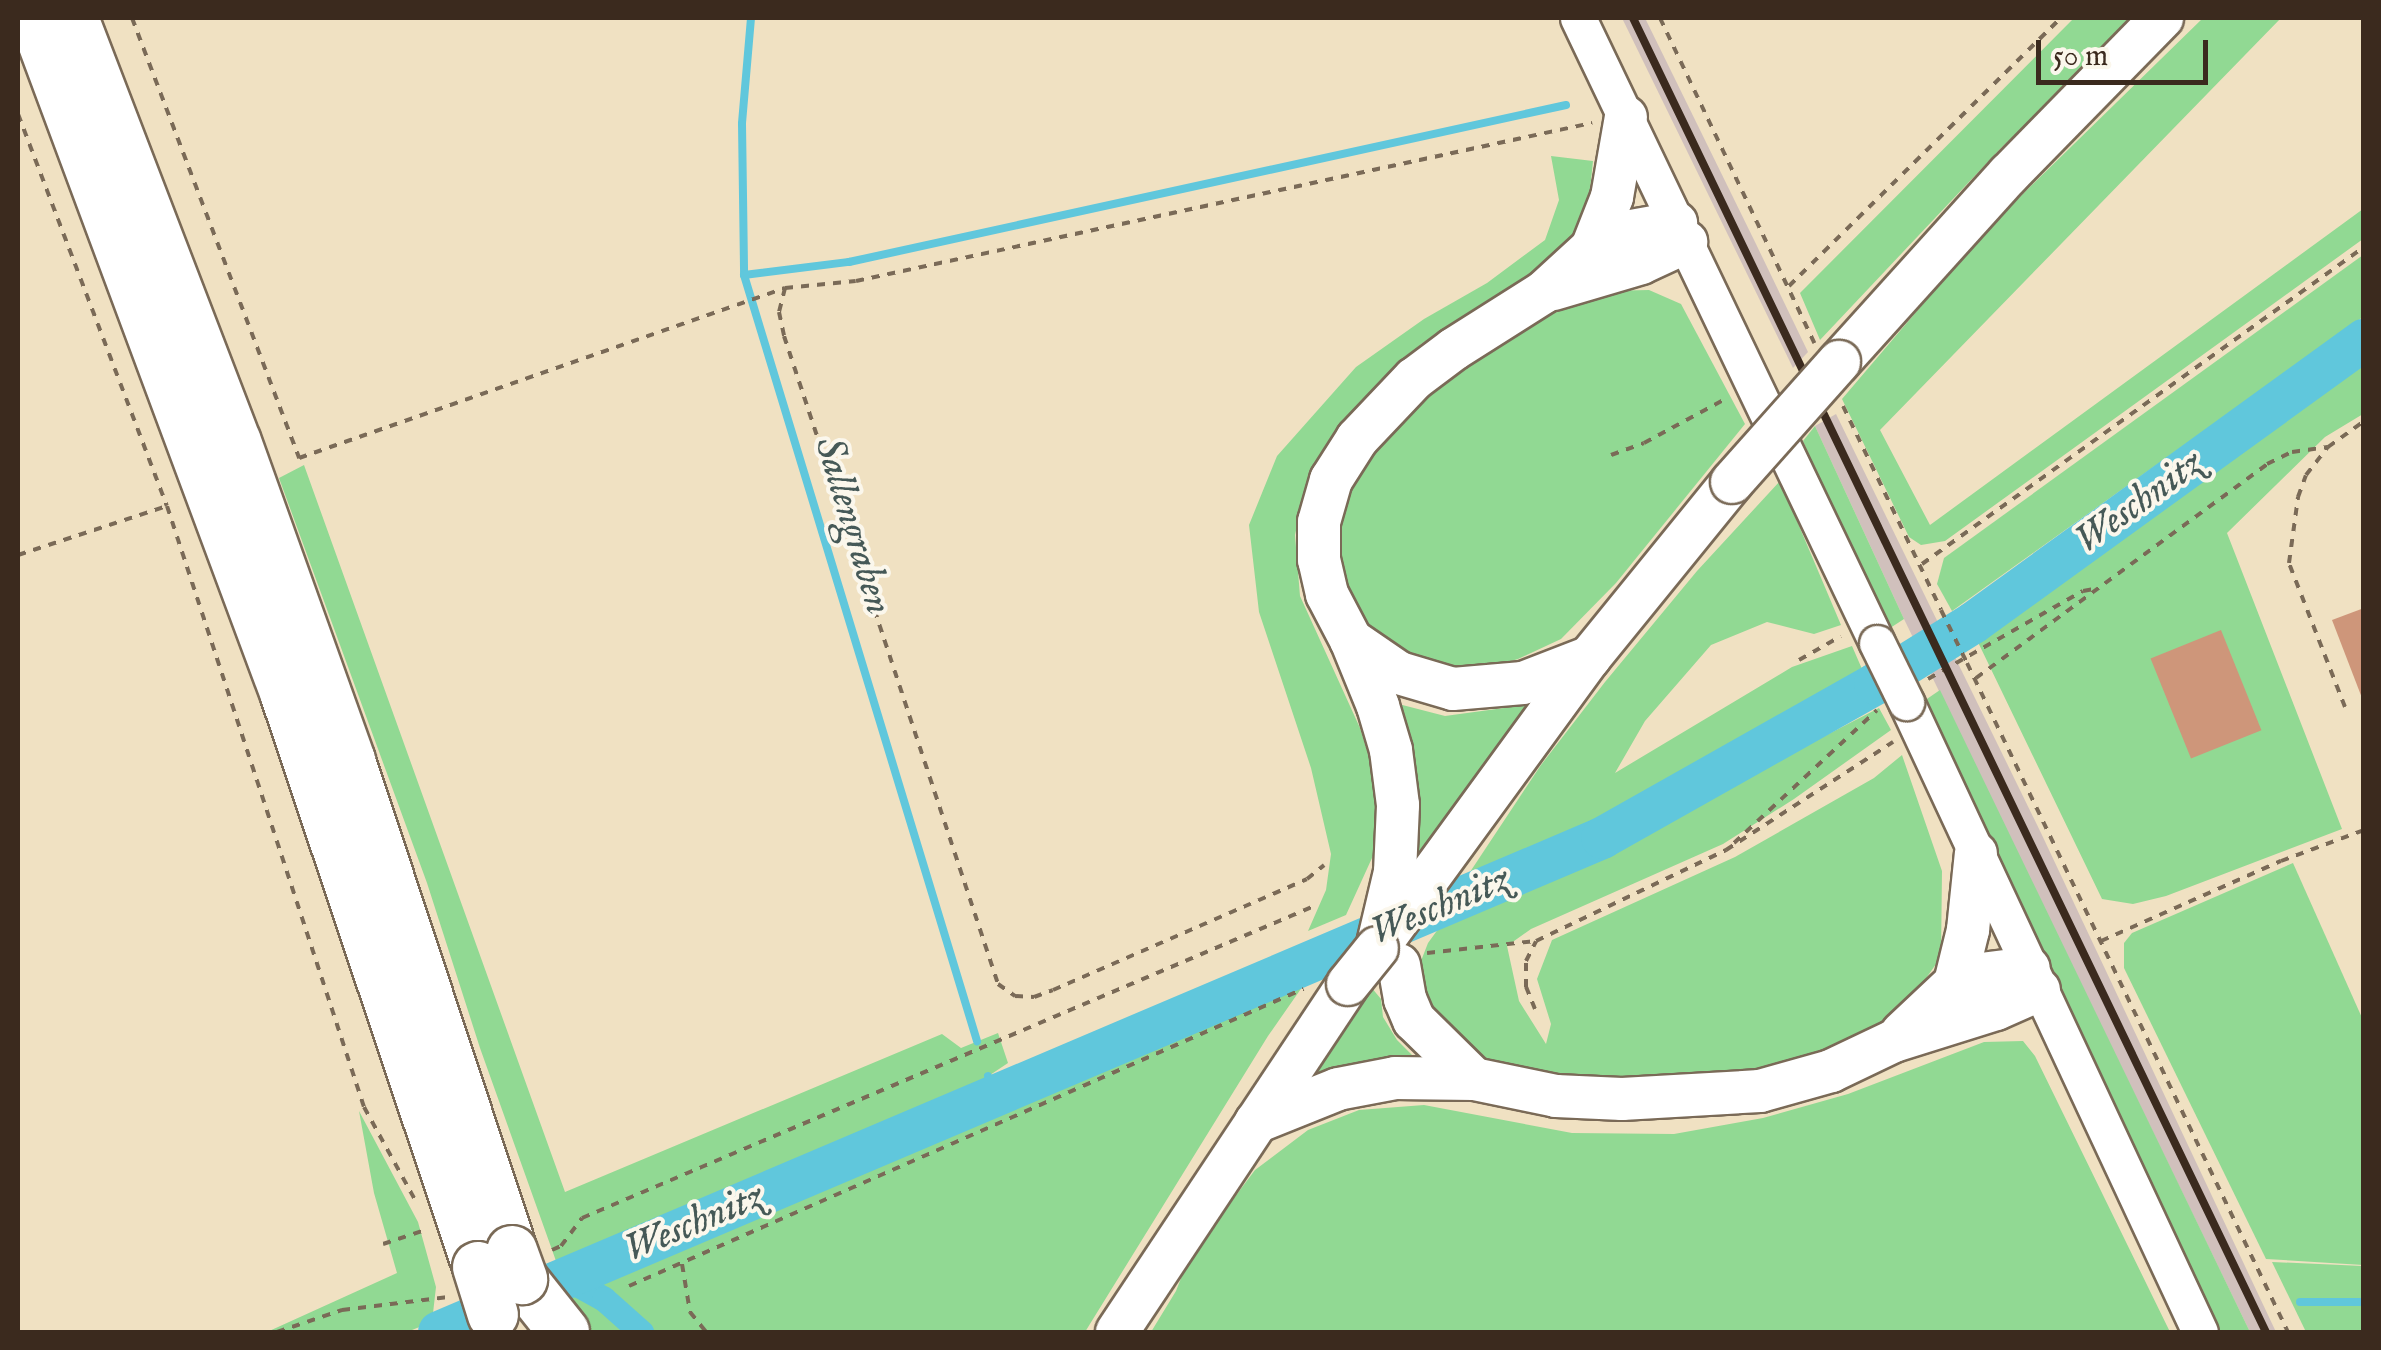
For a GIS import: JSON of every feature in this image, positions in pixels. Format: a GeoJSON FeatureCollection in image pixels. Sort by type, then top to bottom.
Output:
{"type":"FeatureCollection","features":[{"type":"Feature","properties":{"kind":"highway"},"geometry":{"type":"LineString","coordinates":[[34,18],[286,696],[500,1290],[555,1331]]}},
{"type":"Feature","properties":{"kind":"highway"},"geometry":{"type":"LineString","coordinates":[[73,18],[236,442],[323,686],[500,1290]]}},
{"type":"Feature","properties":{"kind":"main road"},"geometry":{"type":"LineString","coordinates":[[1117,1332],[1256,1122],[1334,984],[1400,947],[1449,852],[1590,657],[1732,482],[1832,370],[2008,174],[2162,18]]}},
{"type":"Feature","properties":{"kind":"main road"},"geometry":{"type":"LineString","coordinates":[[1592,248],[1612,197],[1626,117]]}},
{"type":"Feature","properties":{"kind":"main road"},"geometry":{"type":"LineString","coordinates":[[1474,1078],[1414,1020],[1405,999],[1395,872],[1398,805],[1391,750],[1352,640],[1327,594],[1318,560],[1319,522],[1331,480],[1358,439],[1414,379],[1544,292],[1592,248],[1626,232],[1681,232]]}},
{"type":"Feature","properties":{"kind":"main road"},"geometry":{"type":"LineString","coordinates":[[1544,292],[1641,263],[1681,232]]}},
{"type":"Feature","properties":{"kind":"main road"},"geometry":{"type":"LineString","coordinates":[[1352,640],[1399,673],[1452,689],[1523,683],[1590,657]]}},
{"type":"Feature","properties":{"kind":"main road"},"geometry":{"type":"LineString","coordinates":[[1955,983],[1968,930],[1976,852]]}},
{"type":"Feature","properties":{"kind":"main road"},"geometry":{"type":"LineString","coordinates":[[1894,1041],[1955,983],[1981,974],[2034,979]]}},
{"type":"Feature","properties":{"kind":"main road"},"geometry":{"type":"LineString","coordinates":[[1256,1122],[1369,1081],[1474,1078],[1556,1096],[1687,1098],[1760,1091],[1831,1070],[1894,1041],[1996,1009],[2034,979]]}},
{"type":"Feature","properties":{"kind":"street"},"geometry":{"type":"LineString","coordinates":[[1578,18],[1907,704],[2200,1332]]}},
{"type":"Feature","properties":{"kind":"path"},"geometry":{"type":"LineString","coordinates":[[132,18],[299,458],[785,288],[856,280],[1481,144],[1626,117]]}},
{"type":"Feature","properties":{"kind":"path"},"geometry":{"type":"LineString","coordinates":[[1660,18],[1832,370],[1941,610],[2288,1332]]}},
{"type":"Feature","properties":{"kind":"path"},"geometry":{"type":"LineString","coordinates":[[1788,286],[2061,18]]}},
{"type":"Feature","properties":{"kind":"path"},"geometry":{"type":"LineString","coordinates":[[18,114],[166,506],[364,1107],[419,1208]]}},
{"type":"Feature","properties":{"kind":"path"},"geometry":{"type":"LineString","coordinates":[[1922,564],[2364,246]]}},
{"type":"Feature","properties":{"kind":"path"},"geometry":{"type":"LineString","coordinates":[[785,288],[779,312],[784,336],[998,984],[1015,996],[1034,997],[1307,879],[1324,865]]}},
{"type":"Feature","properties":{"kind":"path"},"geometry":{"type":"LineString","coordinates":[[1610,454],[1644,443],[1754,386]]}},
{"type":"Feature","properties":{"kind":"path"},"geometry":{"type":"LineString","coordinates":[[2345,707],[2289,563],[2298,497],[2306,475],[2328,447],[2364,421]]}},
{"type":"Feature","properties":{"kind":"path"},"geometry":{"type":"LineString","coordinates":[[1975,679],[2267,464],[2292,452],[2328,447]]}},
{"type":"Feature","properties":{"kind":"path"},"geometry":{"type":"LineString","coordinates":[[18,555],[166,506]]}},
{"type":"Feature","properties":{"kind":"path"},"geometry":{"type":"LineString","coordinates":[[1400,947],[1536,941],[1726,850],[1907,704],[2094,589]]}},
{"type":"Feature","properties":{"kind":"path"},"geometry":{"type":"LineString","coordinates":[[1799,660],[1872,632]]}},
{"type":"Feature","properties":{"kind":"path"},"geometry":{"type":"LineString","coordinates":[[1726,850],[1907,704]]}},
{"type":"Feature","properties":{"kind":"path"},"geometry":{"type":"LineString","coordinates":[[2101,942],[2281,861],[2364,830]]}},
{"type":"Feature","properties":{"kind":"path"},"geometry":{"type":"LineString","coordinates":[[278,1332],[342,1310],[441,1301],[500,1290],[561,1246],[582,1218],[1312,907]]}},
{"type":"Feature","properties":{"kind":"path"},"geometry":{"type":"LineString","coordinates":[[1535,1009],[1526,987],[1526,961],[1536,941]]}},
{"type":"Feature","properties":{"kind":"path"},"geometry":{"type":"LineString","coordinates":[[629,1286],[1334,984]]}},
{"type":"Feature","properties":{"kind":"path"},"geometry":{"type":"LineString","coordinates":[[383,1244],[429,1226]]}},
{"type":"Feature","properties":{"kind":"path"},"geometry":{"type":"LineString","coordinates":[[682,1264],[690,1312],[706,1332]]}},
{"type":"Feature","properties":{"kind":"shaded area"},"geometry":{"type":"Polygon","coordinates":[[[1622,18],[1645,18],[1756,244],[1808,352],[1793,368],[1622,18]]]}},
{"type":"Feature","properties":{"kind":"shaded area"},"geometry":{"type":"Polygon","coordinates":[[[1836,414],[2041,833],[2276,1332],[2250,1332],[1904,619],[1815,426],[1836,414]]]}},
{"type":"Feature","properties":{"kind":"green space"},"geometry":{"type":"Polygon","coordinates":[[[2074,18],[2138,18],[2001,148],[1820,340],[1800,293],[2074,18]]]}},
{"type":"Feature","properties":{"kind":"green space"},"geometry":{"type":"Polygon","coordinates":[[[2203,18],[2281,18],[1880,430],[1930,525],[2363,209],[2363,239],[1945,541],[1921,545],[1909,537],[1842,399],[1986,230],[2203,18]]]}},
{"type":"Feature","properties":{"kind":"green space"},"geometry":{"type":"Polygon","coordinates":[[[1551,156],[1593,161],[1589,200],[1574,235],[1534,275],[1421,344],[1348,420],[1307,481],[1295,535],[1300,596],[1360,728],[1377,783],[1377,847],[1346,915],[1308,931],[1326,890],[1331,854],[1311,768],[1259,612],[1249,525],[1277,456],[1356,367],[1424,319],[1487,283],[1545,240],[1559,200],[1551,156]]]}},
{"type":"Feature","properties":{"kind":"green space"},"geometry":{"type":"Polygon","coordinates":[[[2363,255],[2363,317],[1952,611],[1937,584],[1944,558],[2363,255]]]}},
{"type":"Feature","properties":{"kind":"green space"},"geometry":{"type":"Polygon","coordinates":[[[1649,290],[1681,304],[1745,424],[1616,583],[1561,639],[1518,659],[1460,676],[1364,638],[1332,546],[1357,470],[1400,414],[1532,323],[1604,291],[1649,290]]]}},
{"type":"Feature","properties":{"kind":"green space"},"geometry":{"type":"Polygon","coordinates":[[[2363,356],[2363,414],[2325,437],[2227,533],[2342,829],[2166,896],[2133,904],[2102,899],[1975,636],[2363,356]]]}},
{"type":"Feature","properties":{"kind":"green space"},"geometry":{"type":"Polygon","coordinates":[[[1815,426],[1904,619],[1884,632],[1803,441],[1815,426]]]}},
{"type":"Feature","properties":{"kind":"green space"},"geometry":{"type":"Polygon","coordinates":[[[304,465],[565,1192],[942,1034],[961,1048],[998,1033],[1008,1063],[975,1085],[556,1261],[480,1048],[427,883],[279,478],[304,465]]]}},
{"type":"Feature","properties":{"kind":"green space"},"geometry":{"type":"Polygon","coordinates":[[[1780,481],[1841,625],[1814,634],[1767,622],[1711,645],[1645,721],[1615,773],[1792,667],[1852,646],[1862,669],[1598,820],[1470,872],[1541,765],[1605,682],[1697,571],[1780,481]]]}},
{"type":"Feature","properties":{"kind":"green space"},"geometry":{"type":"Polygon","coordinates":[[[1940,690],[2250,1332],[2215,1332],[1921,703],[1940,690]]]}},
{"type":"Feature","properties":{"kind":"green space"},"geometry":{"type":"Polygon","coordinates":[[[1383,700],[1445,716],[1526,705],[1439,837],[1409,867],[1383,700]]]}},
{"type":"Feature","properties":{"kind":"green space"},"geometry":{"type":"Polygon","coordinates":[[[1879,708],[1891,730],[1794,799],[1723,844],[1531,929],[1507,946],[1519,1001],[1546,1044],[1551,1024],[1537,979],[1552,940],[1735,857],[1874,778],[1902,755],[1942,871],[1941,957],[1905,1008],[1851,1051],[1744,1079],[1513,1077],[1453,1046],[1412,984],[1428,943],[1452,910],[1500,897],[1630,836],[1879,708]]]}},
{"type":"Feature","properties":{"kind":"green space"},"geometry":{"type":"Polygon","coordinates":[[[2293,863],[2363,1020],[2363,1265],[2266,1259],[2124,968],[2124,943],[2132,933],[2293,863]]]}},
{"type":"Feature","properties":{"kind":"green space"},"geometry":{"type":"Polygon","coordinates":[[[1312,973],[1268,1036],[1085,1332],[578,1332],[572,1320],[572,1293],[600,1275],[1312,973]]]}},
{"type":"Feature","properties":{"kind":"green space"},"geometry":{"type":"Polygon","coordinates":[[[1371,987],[1381,999],[1383,1017],[1397,1040],[1418,1061],[1306,1081],[1371,987]]]}},
{"type":"Feature","properties":{"kind":"green space"},"geometry":{"type":"Polygon","coordinates":[[[2023,1041],[2035,1056],[2170,1332],[1151,1332],[1176,1291],[1189,1258],[1255,1170],[1308,1130],[1359,1110],[1424,1105],[1572,1133],[1674,1134],[1763,1118],[1848,1094],[1984,1042],[2023,1041]]]}},
{"type":"Feature","properties":{"kind":"green space"},"geometry":{"type":"Polygon","coordinates":[[[359,1111],[418,1222],[436,1287],[432,1322],[407,1332],[267,1332],[397,1273],[374,1193],[359,1111]]]}},
{"type":"Feature","properties":{"kind":"green space"},"geometry":{"type":"Polygon","coordinates":[[[2272,1262],[2363,1266],[2363,1332],[2306,1332],[2272,1262]]]}},
{"type":"Feature","properties":{"kind":"building"},"geometry":{"type":"Polygon","coordinates":[[[2364,608],[2364,697],[2362,698],[2332,620],[2364,608]]]}},
{"type":"Feature","properties":{"kind":"building"},"geometry":{"type":"Polygon","coordinates":[[[2221,630],[2261,730],[2191,759],[2151,658],[2221,630]]]}},
{"type":"Feature","properties":{"kind":"waterway","name":"Sallengraben"},"geometry":{"type":"LineString","coordinates":[[751,18],[742,124],[744,275],[977,1041]]}},
{"type":"Feature","properties":{"kind":"waterway"},"geometry":{"type":"LineString","coordinates":[[744,275],[849,262],[1566,105]]}},
{"type":"Feature","properties":{"kind":"waterway","name":"Weschnitz"},"geometry":{"type":"LineString","coordinates":[[439,1332],[1602,838],[1875,684],[1973,623],[2364,340]]}},
{"type":"Feature","properties":{"kind":"waterway","name":"Sallengraben"},"geometry":{"type":"LineString","coordinates":[[988,1076],[994,1095]]}},
{"type":"Feature","properties":{"kind":"waterway"},"geometry":{"type":"LineString","coordinates":[[566,1278],[604,1299],[641,1332]]}},
{"type":"Feature","properties":{"kind":"waterway"},"geometry":{"type":"LineString","coordinates":[[2300,1302],[2364,1302]]}},
{"type":"Feature","properties":{"kind":"railway"},"geometry":{"type":"LineString","coordinates":[[1633,18],[2266,1332]]}}]}
